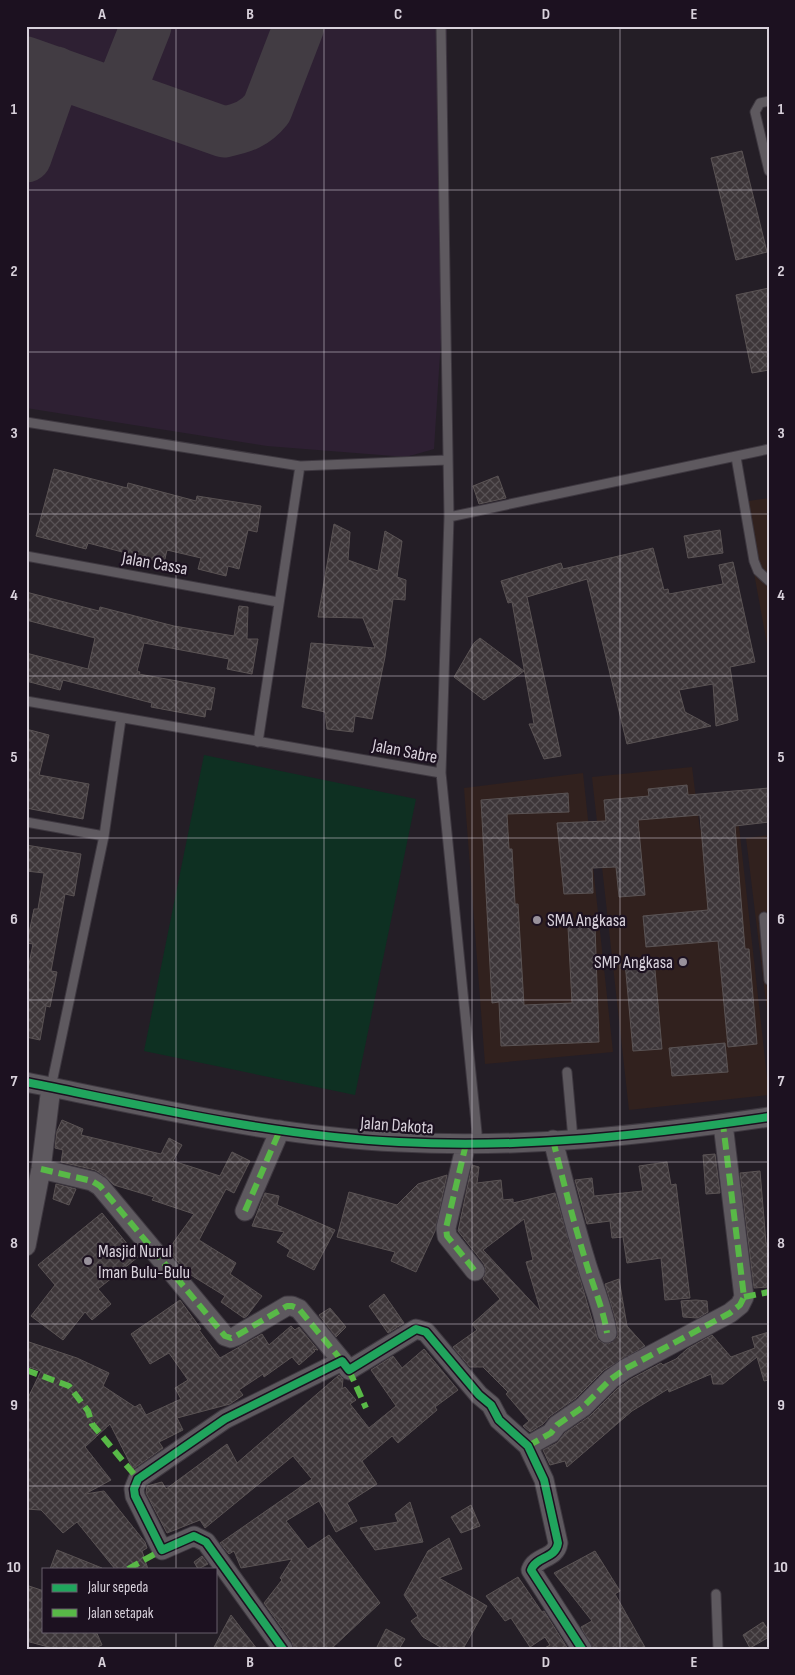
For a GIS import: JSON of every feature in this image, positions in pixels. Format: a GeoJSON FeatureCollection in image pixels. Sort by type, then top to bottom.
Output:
{"type":"FeatureCollection","features":[{"type":"Feature","properties":{"kind":"street","name":"Jalan Dakota"},"geometry":{"type":"LineString","coordinates":[[26,1082],[280,1130],[398,1142],[472,1144],[572,1139],[723,1124],[769,1117]]}},
{"type":"Feature","properties":{"kind":"street"},"geometry":{"type":"LineString","coordinates":[[26,1246],[41,1169],[51,1087]]}},
{"type":"Feature","properties":{"kind":"street"},"geometry":{"type":"LineString","coordinates":[[528,1446],[551,1433],[557,1425],[584,1407],[611,1379],[625,1369],[730,1313],[742,1302],[744,1297],[723,1124]]}},
{"type":"Feature","properties":{"kind":"street"},"geometry":{"type":"LineString","coordinates":[[245,1211],[280,1130]]}},
{"type":"Feature","properties":{"kind":"street"},"geometry":{"type":"LineString","coordinates":[[553,1140],[567,1198],[608,1332]]}},
{"type":"Feature","properties":{"kind":"street"},"geometry":{"type":"LineString","coordinates":[[472,1144],[446,1228],[447,1236],[475,1271]]}},
{"type":"Feature","properties":{"kind":"street"},"geometry":{"type":"LineString","coordinates":[[41,1169],[77,1177],[100,1186],[225,1336],[231,1338],[236,1336],[287,1306],[292,1306],[299,1309],[349,1370],[416,1329],[422,1329],[479,1395],[490,1405],[499,1420],[528,1446],[544,1480],[558,1543],[554,1553],[534,1564],[531,1570],[582,1649]]}},
{"type":"Feature","properties":{"kind":"street"},"geometry":{"type":"LineString","coordinates":[[282,1649],[206,1542],[194,1536],[162,1550],[135,1496],[134,1489],[138,1479],[210,1428],[342,1361]]}},
{"type":"Feature","properties":{"kind":"lane"},"geometry":{"type":"LineString","coordinates":[[441,26],[449,518],[441,773]]}},
{"type":"Feature","properties":{"kind":"lane"},"geometry":{"type":"LineString","coordinates":[[769,101],[760,103],[754,112],[769,171]]}},
{"type":"Feature","properties":{"kind":"lane"},"geometry":{"type":"LineString","coordinates":[[26,422],[300,466],[447,460]]}},
{"type":"Feature","properties":{"kind":"lane"},"geometry":{"type":"LineString","coordinates":[[449,518],[769,449]]}},
{"type":"Feature","properties":{"kind":"lane"},"geometry":{"type":"LineString","coordinates":[[736,456],[754,561],[758,571],[769,581]]}},
{"type":"Feature","properties":{"kind":"lane"},"geometry":{"type":"LineString","coordinates":[[258,742],[300,466]]}},
{"type":"Feature","properties":{"kind":"lane","name":"Jalan Cassa"},"geometry":{"type":"LineString","coordinates":[[26,556],[278,602]]}},
{"type":"Feature","properties":{"kind":"lane","name":"Jalan Sabre"},"geometry":{"type":"LineString","coordinates":[[26,701],[441,773],[472,1144]]}},
{"type":"Feature","properties":{"kind":"lane"},"geometry":{"type":"LineString","coordinates":[[51,1087],[104,836],[121,719]]}},
{"type":"Feature","properties":{"kind":"lane"},"geometry":{"type":"LineString","coordinates":[[26,822],[104,836]]}},
{"type":"Feature","properties":{"kind":"lane"},"geometry":{"type":"LineString","coordinates":[[764,917],[769,980]]}},
{"type":"Feature","properties":{"kind":"lane"},"geometry":{"type":"LineString","coordinates":[[568,1072],[572,1139]]}},
{"type":"Feature","properties":{"kind":"lane"},"geometry":{"type":"LineString","coordinates":[[716,1594],[718,1649]]}},
{"type":"Feature","properties":{"kind":"shaded area"},"geometry":{"type":"Polygon","coordinates":[[[26,26],[447,26],[449,213],[434,449],[406,457],[267,446],[26,408],[26,26]]]}},
{"type":"Feature","properties":{"kind":"shaded area"},"geometry":{"type":"Polygon","coordinates":[[[769,498],[769,655],[741,502],[769,498]]]}},
{"type":"Feature","properties":{"kind":"shaded area","name":"SMP Angkasa"},"geometry":{"type":"Polygon","coordinates":[[[692,767],[700,830],[739,826],[769,1095],[629,1110],[592,777],[692,767]]]}},
{"type":"Feature","properties":{"kind":"shaded area","name":"SMA Angkasa"},"geometry":{"type":"Polygon","coordinates":[[[583,773],[613,1052],[485,1064],[464,788],[583,773]]]}},
{"type":"Feature","properties":{"kind":"shaded area"},"geometry":{"type":"Polygon","coordinates":[[[769,835],[769,1027],[746,838],[769,835]]]}},
{"type":"Feature","properties":{"kind":"green space"},"geometry":{"type":"Polygon","coordinates":[[[204,755],[416,799],[355,1095],[144,1051],[204,755]]]}},
{"type":"Feature","properties":{"kind":"building"},"geometry":{"type":"Polygon","coordinates":[[[742,151],[767,252],[736,260],[711,158],[742,151]]]}},
{"type":"Feature","properties":{"kind":"building"},"geometry":{"type":"Polygon","coordinates":[[[769,288],[769,370],[752,373],[736,295],[769,288]]]}},
{"type":"Feature","properties":{"kind":"building"},"geometry":{"type":"Polygon","coordinates":[[[54,469],[127,488],[128,483],[196,501],[197,496],[261,506],[257,532],[248,530],[239,569],[228,566],[226,576],[198,569],[201,558],[167,550],[164,563],[88,543],[86,549],[36,536],[54,469]]]}},
{"type":"Feature","properties":{"kind":"building"},"geometry":{"type":"Polygon","coordinates":[[[498,476],[506,498],[479,504],[473,486],[498,476]]]}},
{"type":"Feature","properties":{"kind":"building"},"geometry":{"type":"Polygon","coordinates":[[[334,524],[350,532],[348,560],[378,571],[385,531],[402,541],[397,577],[406,580],[405,600],[393,599],[385,657],[372,719],[355,716],[353,732],[327,729],[325,712],[302,707],[311,643],[375,648],[363,618],[318,617],[334,524]]]}},
{"type":"Feature","properties":{"kind":"building"},"geometry":{"type":"Polygon","coordinates":[[[720,530],[723,553],[688,558],[684,536],[720,530]]]}},
{"type":"Feature","properties":{"kind":"building"},"geometry":{"type":"Polygon","coordinates":[[[653,548],[664,590],[668,589],[669,594],[723,584],[719,565],[733,562],[755,662],[730,667],[738,720],[716,726],[713,684],[679,690],[685,712],[711,726],[627,744],[587,579],[527,597],[561,756],[544,759],[529,724],[534,724],[512,602],[508,603],[501,581],[561,563],[563,569],[653,548]]]}},
{"type":"Feature","properties":{"kind":"building"},"geometry":{"type":"Polygon","coordinates":[[[26,592],[99,611],[100,607],[174,626],[234,636],[239,606],[248,607],[247,639],[258,639],[252,674],[227,669],[229,659],[144,643],[137,671],[140,672],[139,674],[215,688],[211,710],[206,709],[205,717],[151,707],[152,703],[63,680],[60,690],[26,681],[26,653],[88,669],[95,638],[26,620],[26,592]]]}},
{"type":"Feature","properties":{"kind":"building"},"geometry":{"type":"Polygon","coordinates":[[[480,638],[524,671],[484,700],[454,677],[474,643],[480,638]]]}},
{"type":"Feature","properties":{"kind":"building"},"geometry":{"type":"Polygon","coordinates":[[[26,729],[49,735],[39,775],[89,784],[83,819],[26,808],[26,729]]]}},
{"type":"Feature","properties":{"kind":"building"},"geometry":{"type":"Polygon","coordinates":[[[687,785],[688,795],[769,788],[769,822],[735,826],[745,949],[749,949],[757,1044],[728,1047],[718,941],[646,947],[643,916],[708,910],[700,815],[638,820],[645,895],[619,897],[616,867],[592,868],[593,893],[564,894],[557,823],[606,821],[604,800],[649,796],[648,789],[687,785]]]}},
{"type":"Feature","properties":{"kind":"building"},"geometry":{"type":"Polygon","coordinates":[[[568,793],[569,812],[507,814],[509,849],[512,849],[515,904],[518,904],[524,1005],[572,1003],[568,927],[595,926],[599,1042],[501,1046],[499,1002],[492,1003],[481,800],[568,793]]]}},
{"type":"Feature","properties":{"kind":"building"},"geometry":{"type":"Polygon","coordinates":[[[26,845],[81,854],[74,896],[65,894],[51,971],[57,972],[50,1007],[46,1006],[40,1040],[26,1037],[26,979],[33,944],[27,943],[34,909],[38,909],[44,873],[26,871],[26,845]]]}},
{"type":"Feature","properties":{"kind":"building"},"geometry":{"type":"Polygon","coordinates":[[[654,959],[662,1049],[633,1051],[625,962],[654,959]]]}},
{"type":"Feature","properties":{"kind":"building"},"geometry":{"type":"Polygon","coordinates":[[[725,1043],[728,1072],[672,1076],[669,1048],[725,1043]]]}},
{"type":"Feature","properties":{"kind":"building"},"geometry":{"type":"Polygon","coordinates":[[[62,1120],[83,1129],[81,1135],[161,1154],[169,1138],[182,1145],[173,1161],[220,1176],[232,1152],[250,1161],[234,1193],[226,1189],[199,1240],[236,1263],[230,1274],[262,1296],[247,1316],[244,1318],[221,1302],[225,1296],[186,1272],[168,1250],[194,1214],[152,1200],[154,1197],[114,1185],[95,1170],[61,1162],[63,1150],[55,1148],[57,1131],[62,1120]]]}},
{"type":"Feature","properties":{"kind":"building"},"geometry":{"type":"Polygon","coordinates":[[[715,1154],[720,1193],[706,1194],[703,1155],[715,1154]]]}},
{"type":"Feature","properties":{"kind":"building"},"geometry":{"type":"Polygon","coordinates":[[[667,1162],[671,1185],[676,1184],[690,1298],[665,1300],[661,1258],[627,1263],[623,1237],[612,1238],[610,1221],[587,1224],[575,1180],[592,1178],[594,1196],[643,1191],[639,1166],[667,1162]]]}},
{"type":"Feature","properties":{"kind":"building"},"geometry":{"type":"Polygon","coordinates":[[[472,1165],[479,1167],[477,1183],[501,1180],[503,1200],[513,1199],[513,1203],[555,1193],[598,1340],[609,1344],[618,1336],[616,1321],[605,1284],[619,1279],[627,1326],[645,1346],[604,1370],[576,1398],[530,1432],[523,1426],[529,1421],[506,1394],[508,1392],[483,1367],[470,1367],[453,1347],[477,1330],[472,1324],[500,1299],[483,1279],[486,1270],[484,1264],[458,1231],[472,1165]],[[524,1219],[483,1250],[541,1312],[526,1262],[533,1260],[524,1219]]]}},
{"type":"Feature","properties":{"kind":"building"},"geometry":{"type":"Polygon","coordinates":[[[760,1171],[766,1243],[769,1243],[769,1287],[754,1288],[740,1173],[760,1171]]]}},
{"type":"Feature","properties":{"kind":"building"},"geometry":{"type":"Polygon","coordinates":[[[447,1175],[435,1231],[416,1272],[391,1261],[395,1252],[337,1237],[349,1192],[397,1205],[418,1184],[447,1175]]]}},
{"type":"Feature","properties":{"kind":"building"},"geometry":{"type":"Polygon","coordinates":[[[56,1184],[76,1189],[69,1205],[53,1199],[56,1184]]]}},
{"type":"Feature","properties":{"kind":"building"},"geometry":{"type":"Polygon","coordinates":[[[265,1193],[279,1196],[277,1205],[335,1230],[314,1270],[287,1256],[290,1250],[277,1242],[284,1232],[252,1226],[265,1193]]]}},
{"type":"Feature","properties":{"kind":"building","name":"Masjid Nurul Iman Bulu-Bulu"},"geometry":{"type":"Polygon","coordinates":[[[102,1213],[138,1257],[98,1289],[111,1304],[92,1320],[85,1312],[63,1340],[31,1316],[55,1285],[38,1265],[102,1213]]]}},
{"type":"Feature","properties":{"kind":"building"},"geometry":{"type":"Polygon","coordinates":[[[384,1294],[404,1323],[388,1333],[369,1306],[384,1294]]]}},
{"type":"Feature","properties":{"kind":"building"},"geometry":{"type":"Polygon","coordinates":[[[180,1300],[220,1358],[262,1334],[269,1345],[291,1326],[295,1330],[299,1327],[318,1350],[313,1349],[315,1351],[299,1365],[292,1357],[264,1377],[263,1374],[239,1390],[243,1395],[230,1404],[177,1418],[183,1430],[159,1442],[163,1448],[133,1469],[110,1424],[85,1447],[111,1480],[85,1494],[104,1491],[145,1542],[147,1548],[142,1551],[148,1568],[114,1568],[77,1522],[63,1533],[41,1510],[26,1509],[26,1402],[41,1371],[26,1366],[26,1341],[77,1358],[109,1373],[103,1386],[135,1407],[140,1404],[146,1415],[181,1399],[175,1388],[188,1380],[169,1353],[150,1364],[131,1334],[180,1300]]]}},
{"type":"Feature","properties":{"kind":"building"},"geometry":{"type":"Polygon","coordinates":[[[681,1301],[707,1301],[708,1312],[698,1318],[683,1317],[681,1301]]]}},
{"type":"Feature","properties":{"kind":"building"},"geometry":{"type":"Polygon","coordinates":[[[330,1308],[346,1327],[336,1337],[319,1315],[330,1308]]]}},
{"type":"Feature","properties":{"kind":"building"},"geometry":{"type":"Polygon","coordinates":[[[769,1332],[769,1380],[764,1381],[757,1357],[723,1384],[713,1384],[711,1374],[669,1392],[668,1389],[632,1411],[567,1467],[565,1461],[550,1465],[543,1450],[557,1443],[565,1433],[590,1416],[618,1388],[631,1379],[661,1363],[663,1365],[676,1359],[687,1349],[712,1335],[731,1357],[755,1348],[752,1337],[769,1332]]]}},
{"type":"Feature","properties":{"kind":"building"},"geometry":{"type":"Polygon","coordinates":[[[424,1349],[458,1390],[435,1407],[437,1410],[398,1443],[392,1436],[362,1461],[377,1484],[347,1503],[357,1521],[336,1532],[319,1501],[286,1521],[308,1549],[329,1535],[380,1603],[331,1649],[294,1649],[292,1642],[264,1603],[282,1580],[280,1578],[292,1559],[241,1568],[234,1551],[229,1554],[220,1543],[312,1479],[293,1456],[205,1528],[200,1520],[167,1533],[146,1493],[147,1486],[162,1482],[166,1489],[227,1444],[237,1463],[339,1375],[343,1379],[342,1389],[345,1387],[356,1400],[350,1404],[369,1428],[396,1406],[371,1370],[393,1356],[402,1368],[424,1349]]]}},
{"type":"Feature","properties":{"kind":"building"},"geometry":{"type":"Polygon","coordinates":[[[410,1502],[423,1542],[375,1550],[360,1528],[398,1522],[395,1514],[410,1502]]]}},
{"type":"Feature","properties":{"kind":"building"},"geometry":{"type":"Polygon","coordinates":[[[471,1505],[480,1526],[461,1533],[451,1517],[471,1505]]]}},
{"type":"Feature","properties":{"kind":"building"},"geometry":{"type":"Polygon","coordinates":[[[449,1538],[462,1569],[439,1578],[487,1606],[463,1649],[444,1649],[423,1637],[411,1621],[418,1616],[404,1595],[428,1551],[449,1538]]]}},
{"type":"Feature","properties":{"kind":"building"},"geometry":{"type":"Polygon","coordinates":[[[57,1550],[102,1568],[50,1568],[57,1550]]]}},
{"type":"Feature","properties":{"kind":"building"},"geometry":{"type":"Polygon","coordinates":[[[595,1551],[620,1591],[615,1594],[646,1649],[593,1649],[581,1627],[592,1621],[554,1573],[595,1551]]]}},
{"type":"Feature","properties":{"kind":"building"},"geometry":{"type":"Polygon","coordinates":[[[202,1556],[208,1564],[197,1568],[194,1562],[202,1556]]]}},
{"type":"Feature","properties":{"kind":"building"},"geometry":{"type":"Polygon","coordinates":[[[518,1577],[542,1612],[544,1611],[568,1649],[543,1649],[550,1645],[545,1637],[530,1647],[511,1618],[505,1621],[486,1596],[518,1577]]]}},
{"type":"Feature","properties":{"kind":"building"},"geometry":{"type":"Polygon","coordinates":[[[26,1585],[42,1590],[42,1632],[96,1632],[102,1645],[92,1649],[56,1649],[26,1641],[26,1585]]]}},
{"type":"Feature","properties":{"kind":"building"},"geometry":{"type":"Polygon","coordinates":[[[231,1615],[257,1649],[213,1649],[231,1615]]]}},
{"type":"Feature","properties":{"kind":"building"},"geometry":{"type":"Polygon","coordinates":[[[763,1622],[769,1631],[769,1637],[750,1648],[743,1635],[763,1622]]]}},
{"type":"Feature","properties":{"kind":"building"},"geometry":{"type":"Polygon","coordinates":[[[386,1629],[405,1639],[399,1649],[376,1649],[386,1629]]]}},
{"type":"Feature","properties":{"kind":"taxiway"},"geometry":{"type":"LineString","coordinates":[[119,94],[146,26]]}},
{"type":"Feature","properties":{"kind":"taxiway"},"geometry":{"type":"LineString","coordinates":[[26,62],[224,132],[248,125],[267,109],[299,26]]}},
{"type":"Feature","properties":{"kind":"taxiway"},"geometry":{"type":"LineString","coordinates":[[26,157],[56,72]]}},
{"type":"Feature","properties":{"kind":"marked path"},"geometry":{"type":"LineString","coordinates":[[528,1446],[551,1433],[557,1425],[583,1407],[611,1379],[625,1369],[730,1313],[740,1305],[744,1297],[723,1124]]}},
{"type":"Feature","properties":{"kind":"marked path"},"geometry":{"type":"LineString","coordinates":[[245,1211],[280,1130]]}},
{"type":"Feature","properties":{"kind":"marked path"},"geometry":{"type":"LineString","coordinates":[[553,1140],[576,1230],[607,1333]]}},
{"type":"Feature","properties":{"kind":"marked path"},"geometry":{"type":"LineString","coordinates":[[466,1144],[446,1228],[447,1236],[475,1271]]}},
{"type":"Feature","properties":{"kind":"marked path"},"geometry":{"type":"LineString","coordinates":[[41,1169],[92,1181],[100,1186],[225,1336],[231,1338],[236,1336],[287,1306],[292,1306],[299,1309],[342,1361]]}},
{"type":"Feature","properties":{"kind":"marked path"},"geometry":{"type":"LineString","coordinates":[[744,1297],[769,1292]]}},
{"type":"Feature","properties":{"kind":"marked path"},"geometry":{"type":"LineString","coordinates":[[26,1370],[69,1386],[88,1411],[92,1424],[138,1479]]}},
{"type":"Feature","properties":{"kind":"marked path"},"geometry":{"type":"LineString","coordinates":[[349,1370],[366,1408]]}},
{"type":"Feature","properties":{"kind":"marked path"},"geometry":{"type":"LineString","coordinates":[[130,1568],[162,1550]]}},
{"type":"Feature","properties":{"kind":"cycle path"},"geometry":{"type":"LineString","coordinates":[[26,1082],[258,1127],[305,1134],[399,1142],[492,1144],[584,1139],[631,1135],[769,1117]]}},
{"type":"Feature","properties":{"kind":"cycle path"},"geometry":{"type":"LineString","coordinates":[[283,1649],[206,1542],[194,1536],[162,1550],[135,1496],[134,1489],[138,1479],[225,1419],[342,1361],[349,1370],[416,1329],[426,1332],[479,1395],[491,1405],[499,1420],[528,1446],[544,1480],[558,1543],[554,1552],[537,1562],[531,1570],[582,1649]]}},
{"type":"Feature","properties":{"kind":"place","name":"SMA Angkasa"},"geometry":{"type":"Point","coordinates":[537,920]}},
{"type":"Feature","properties":{"kind":"place","name":"SMP Angkasa"},"geometry":{"type":"Point","coordinates":[683,962]}},
{"type":"Feature","properties":{"kind":"place","name":"Masjid Nurul Iman Bulu-Bulu"},"geometry":{"type":"Point","coordinates":[88,1261]}}]}
